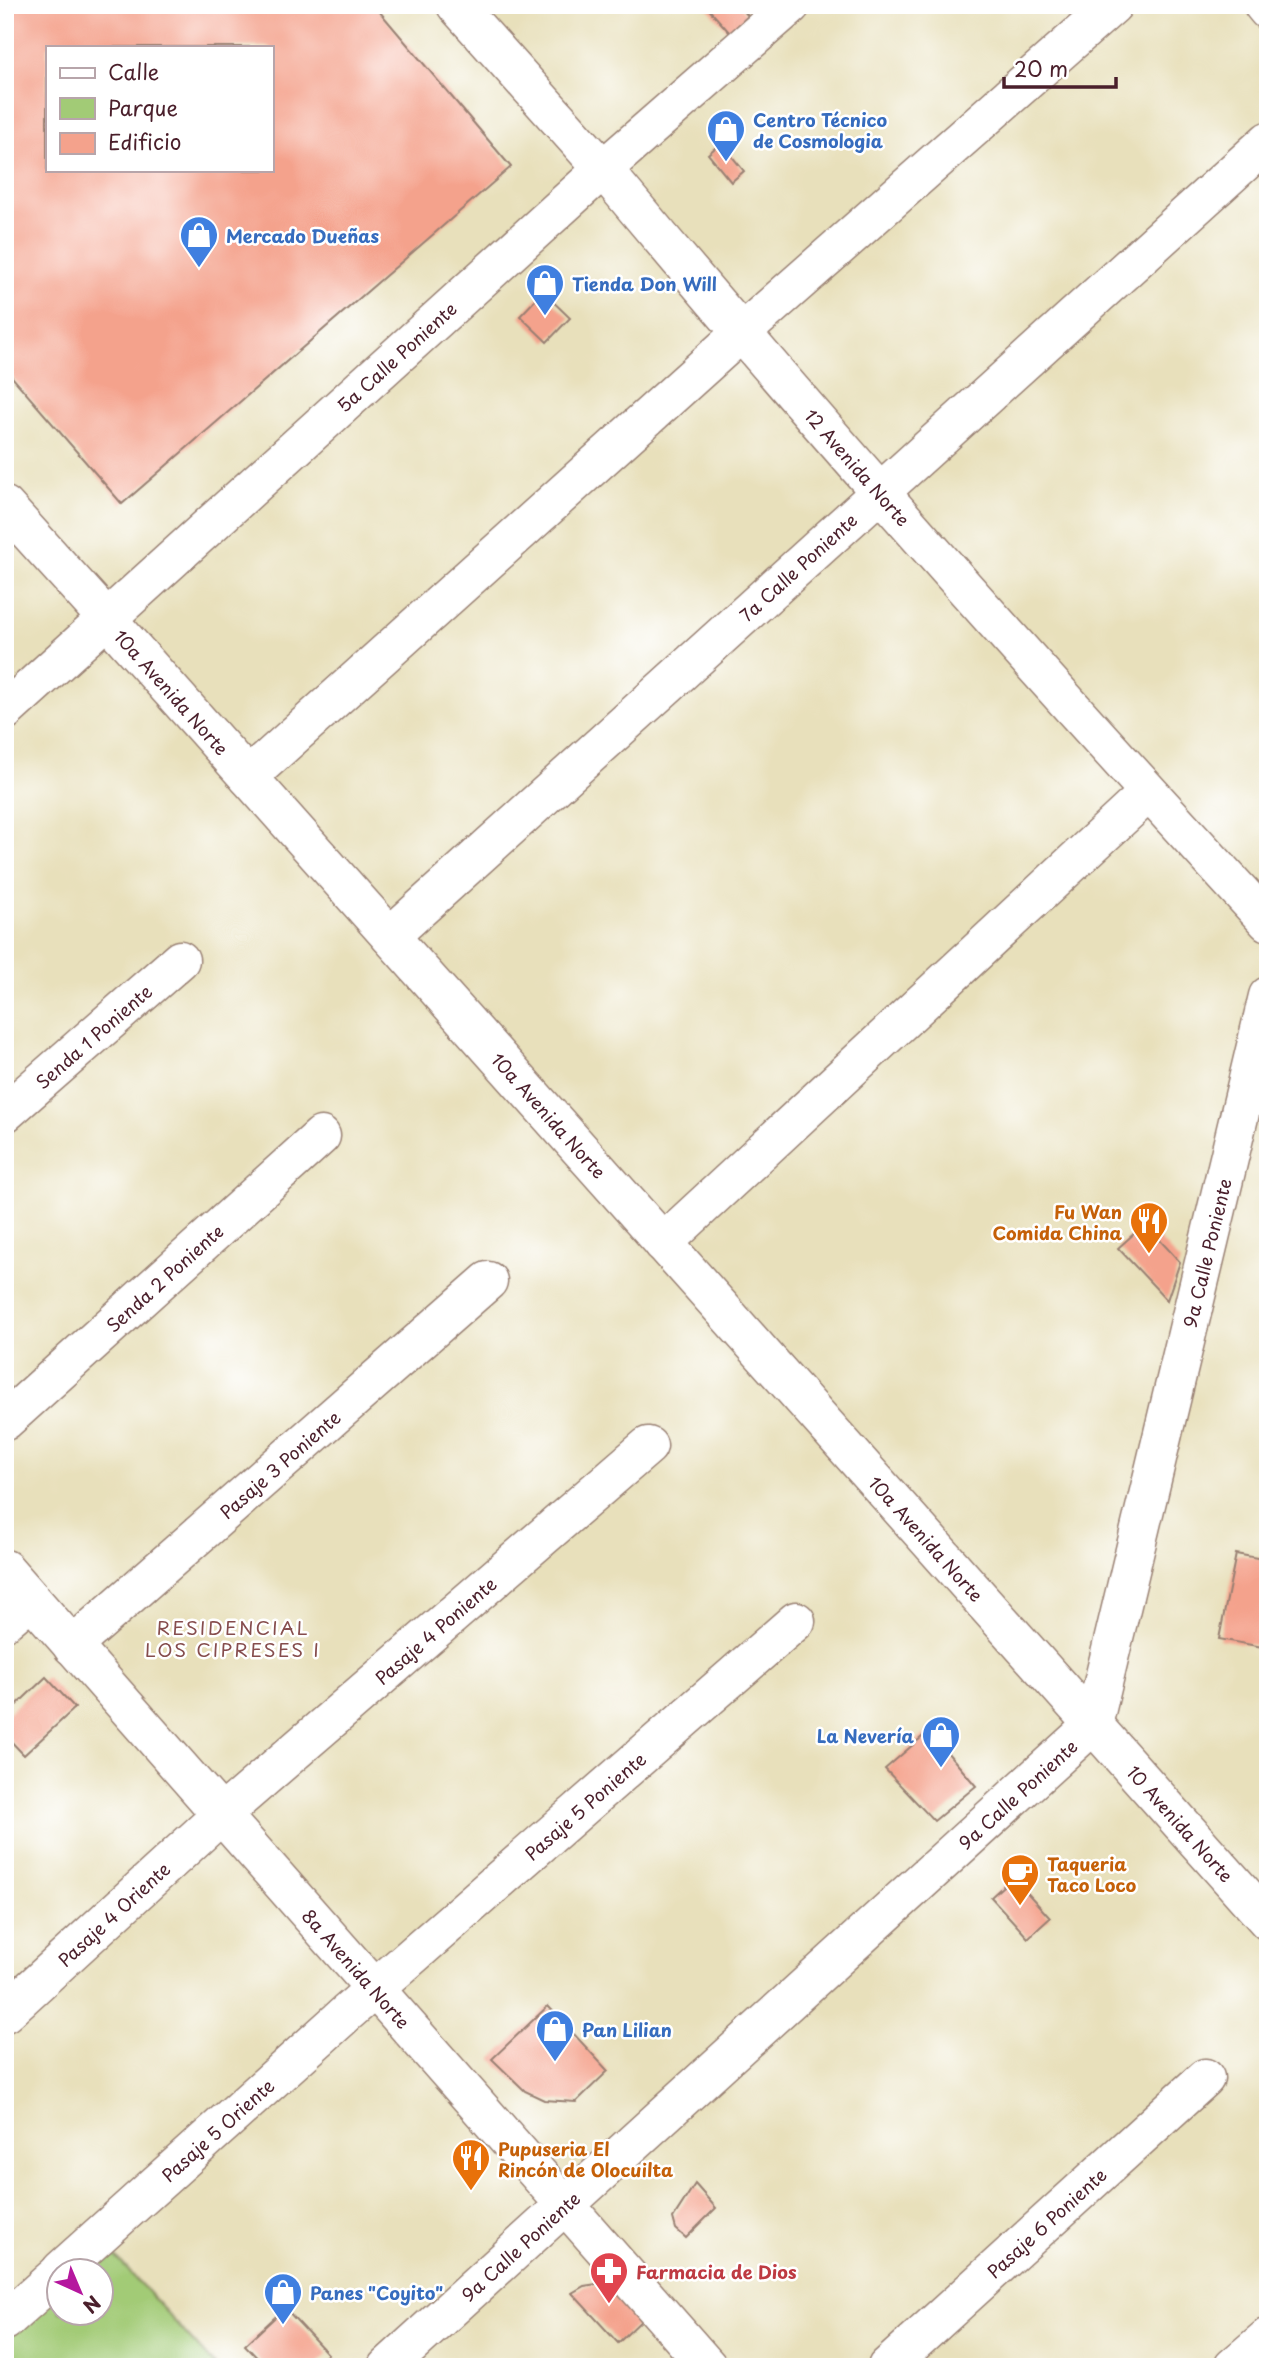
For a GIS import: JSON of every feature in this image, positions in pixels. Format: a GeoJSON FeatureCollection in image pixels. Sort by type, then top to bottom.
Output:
{"type":"FeatureCollection","features":[{"type":"Feature","properties":{"kind":"street","name":"12 Avenida Norte"},"geometry":{"type":"LineString","coordinates":[[456,5],[603,169],[740,334],[1149,793],[1268,922]]}},
{"type":"Feature","properties":{"kind":"street","name":"5a Calle Poniente"},"geometry":{"type":"LineString","coordinates":[[5,710],[108,620],[603,169],[791,5]]}},
{"type":"Feature","properties":{"kind":"street"},"geometry":{"type":"LineString","coordinates":[[248,777],[740,334],[1113,5]]}},
{"type":"Feature","properties":{"kind":"street"},"geometry":{"type":"LineString","coordinates":[[1263,5],[1268,11]]}},
{"type":"Feature","properties":{"kind":"street","name":"7a Calle Poniente"},"geometry":{"type":"LineString","coordinates":[[390,936],[1268,141]]}},
{"type":"Feature","properties":{"kind":"street","name":"10a Avenida Norte"},"geometry":{"type":"LineString","coordinates":[[5,506],[1093,1725]]}},
{"type":"Feature","properties":{"kind":"street"},"geometry":{"type":"LineString","coordinates":[[663,1243],[1149,793]]}},
{"type":"Feature","properties":{"kind":"street","name":"Senda 1 Poniente"},"geometry":{"type":"LineString","coordinates":[[5,1113],[180,960]]}},
{"type":"Feature","properties":{"kind":"street","name":"9a Calle Poniente"},"geometry":{"type":"LineString","coordinates":[[387,2367],[1093,1725],[1268,996]]}},
{"type":"Feature","properties":{"kind":"street","name":"Senda 2 Poniente"},"geometry":{"type":"LineString","coordinates":[[5,1421],[321,1136]]}},
{"type":"Feature","properties":{"kind":"street","name":"Pasaje 3 Poniente"},"geometry":{"type":"LineString","coordinates":[[72,1646],[488,1281]]}},
{"type":"Feature","properties":{"kind":"street","name":"Pasaje 4 Poniente"},"geometry":{"type":"LineString","coordinates":[[221,1815],[648,1447]]}},
{"type":"Feature","properties":{"kind":"street","name":"8a Avenida Norte"},"geometry":{"type":"LineString","coordinates":[[5,1569],[18,1610],[72,1646],[708,2367]]}},
{"type":"Feature","properties":{"kind":"street","name":"Pasaje 5 Poniente"},"geometry":{"type":"LineString","coordinates":[[375,1990],[796,1621]]}},
{"type":"Feature","properties":{"kind":"street","name":"10 Avenida Norte"},"geometry":{"type":"LineString","coordinates":[[1093,1725],[1268,1921]]}},
{"type":"Feature","properties":{"kind":"street","name":"Pasaje 4 Oriente"},"geometry":{"type":"LineString","coordinates":[[5,2013],[221,1815]]}},
{"type":"Feature","properties":{"kind":"street","name":"Pasaje 5 Oriente"},"geometry":{"type":"LineString","coordinates":[[77,2256],[375,1990]]}},
{"type":"Feature","properties":{"kind":"street","name":"Pasaje 6 Poniente"},"geometry":{"type":"LineString","coordinates":[[887,2367],[1205,2078]]}},
{"type":"Feature","properties":{"kind":"street","name":"Pasaje 5 Oriente"},"geometry":{"type":"LineString","coordinates":[[5,2321],[46,2284]]}},
{"type":"Feature","properties":{"kind":"street"},"geometry":{"type":"LineString","coordinates":[[1233,2367],[1268,2337]]}},
{"type":"Feature","properties":{"kind":"green space"},"geometry":{"type":"Polygon","coordinates":[[[106,2246],[115,2256],[94,2256],[106,2246]]]}},
{"type":"Feature","properties":{"kind":"green space"},"geometry":{"type":"Polygon","coordinates":[[[116,2257],[216,2367],[5,2367],[5,2334],[46,2298],[46,2326],[116,2326],[116,2257]]]}},
{"type":"Feature","properties":{"kind":"building","name":"Mercado Dueñas"},"geometry":{"type":"Polygon","coordinates":[[[5,5],[374,5],[511,167],[122,504],[5,369],[5,5]]]}},
{"type":"Feature","properties":{"kind":"building"},"geometry":{"type":"Polygon","coordinates":[[[705,5],[739,5],[748,16],[730,33],[705,5]]]}},
{"type":"Feature","properties":{"kind":"building","name":"Centro Técnico de Cosmologia"},"geometry":{"type":"Polygon","coordinates":[[[721,143],[744,171],[731,182],[708,154],[721,143]]]}},
{"type":"Feature","properties":{"kind":"building","name":"Tienda Don Will"},"geometry":{"type":"Polygon","coordinates":[[[543,292],[570,318],[547,342],[520,316],[543,292]]]}},
{"type":"Feature","properties":{"kind":"building","name":"Fu Wan Comida China"},"geometry":{"type":"Polygon","coordinates":[[[1145,1224],[1180,1262],[1167,1300],[1118,1248],[1145,1224]]]}},
{"type":"Feature","properties":{"kind":"building"},"geometry":{"type":"Polygon","coordinates":[[[1236,1554],[1268,1560],[1268,1648],[1219,1639],[1236,1554]]]}},
{"type":"Feature","properties":{"kind":"building"},"geometry":{"type":"Polygon","coordinates":[[[46,1677],[75,1708],[24,1755],[5,1735],[5,1716],[46,1677]]]}},
{"type":"Feature","properties":{"kind":"building"},"geometry":{"type":"Polygon","coordinates":[[[929,1731],[976,1786],[934,1821],[885,1769],[929,1731]]]}},
{"type":"Feature","properties":{"kind":"building","name":"Taqueria Taco Loco"},"geometry":{"type":"Polygon","coordinates":[[[1013,1877],[1050,1918],[1028,1938],[991,1897],[1013,1877]]]}},
{"type":"Feature","properties":{"kind":"building"},"geometry":{"type":"Polygon","coordinates":[[[548,2006],[608,2071],[576,2102],[544,2100],[525,2091],[492,2059],[548,2006]]]}},
{"type":"Feature","properties":{"kind":"building"},"geometry":{"type":"Polygon","coordinates":[[[695,2184],[716,2208],[686,2238],[676,2229],[673,2218],[695,2184]]]}},
{"type":"Feature","properties":{"kind":"building","name":"Farmacia de Dios"},"geometry":{"type":"Polygon","coordinates":[[[603,2283],[619,2287],[646,2316],[618,2343],[572,2293],[584,2286],[603,2283]]]}},
{"type":"Feature","properties":{"kind":"building","name":"Panes \"Coyito\""},"geometry":{"type":"Polygon","coordinates":[[[285,2308],[328,2354],[314,2367],[266,2367],[245,2345],[285,2308]]]}},
{"type":"Feature","properties":{"kind":"place","name":"Centro Técnico de Cosmologia"},"geometry":{"type":"Point","coordinates":[726,163]}},
{"type":"Feature","properties":{"kind":"place","name":"Mercado Dueñas"},"geometry":{"type":"Point","coordinates":[199,269]}},
{"type":"Feature","properties":{"kind":"place","name":"Tienda Don Will"},"geometry":{"type":"Point","coordinates":[545,317]}},
{"type":"Feature","properties":{"kind":"place","name":"Fu Wan Comida China"},"geometry":{"type":"Point","coordinates":[1149,1255]}},
{"type":"Feature","properties":{"kind":"place","name":"La Nevería"},"geometry":{"type":"Point","coordinates":[941,1769]}},
{"type":"Feature","properties":{"kind":"place","name":"Taqueria Taco Loco"},"geometry":{"type":"Point","coordinates":[1020,1907]}},
{"type":"Feature","properties":{"kind":"place","name":"Pan Lilian"},"geometry":{"type":"Point","coordinates":[555,2063]}},
{"type":"Feature","properties":{"kind":"place","name":"Pupuseria El Rincón de Olocuilta"},"geometry":{"type":"Point","coordinates":[471,2192]}},
{"type":"Feature","properties":{"kind":"place","name":"Farmacia de Dios"},"geometry":{"type":"Point","coordinates":[609,2305]}},
{"type":"Feature","properties":{"kind":"place","name":"Panes \"Coyito\""},"geometry":{"type":"Point","coordinates":[283,2326]}},
{"type":"Feature","properties":{"kind":"district","name":"RESIDENCIAL LOS CIPRESES I"},"geometry":{"type":"Point","coordinates":[233,1638]}}]}
